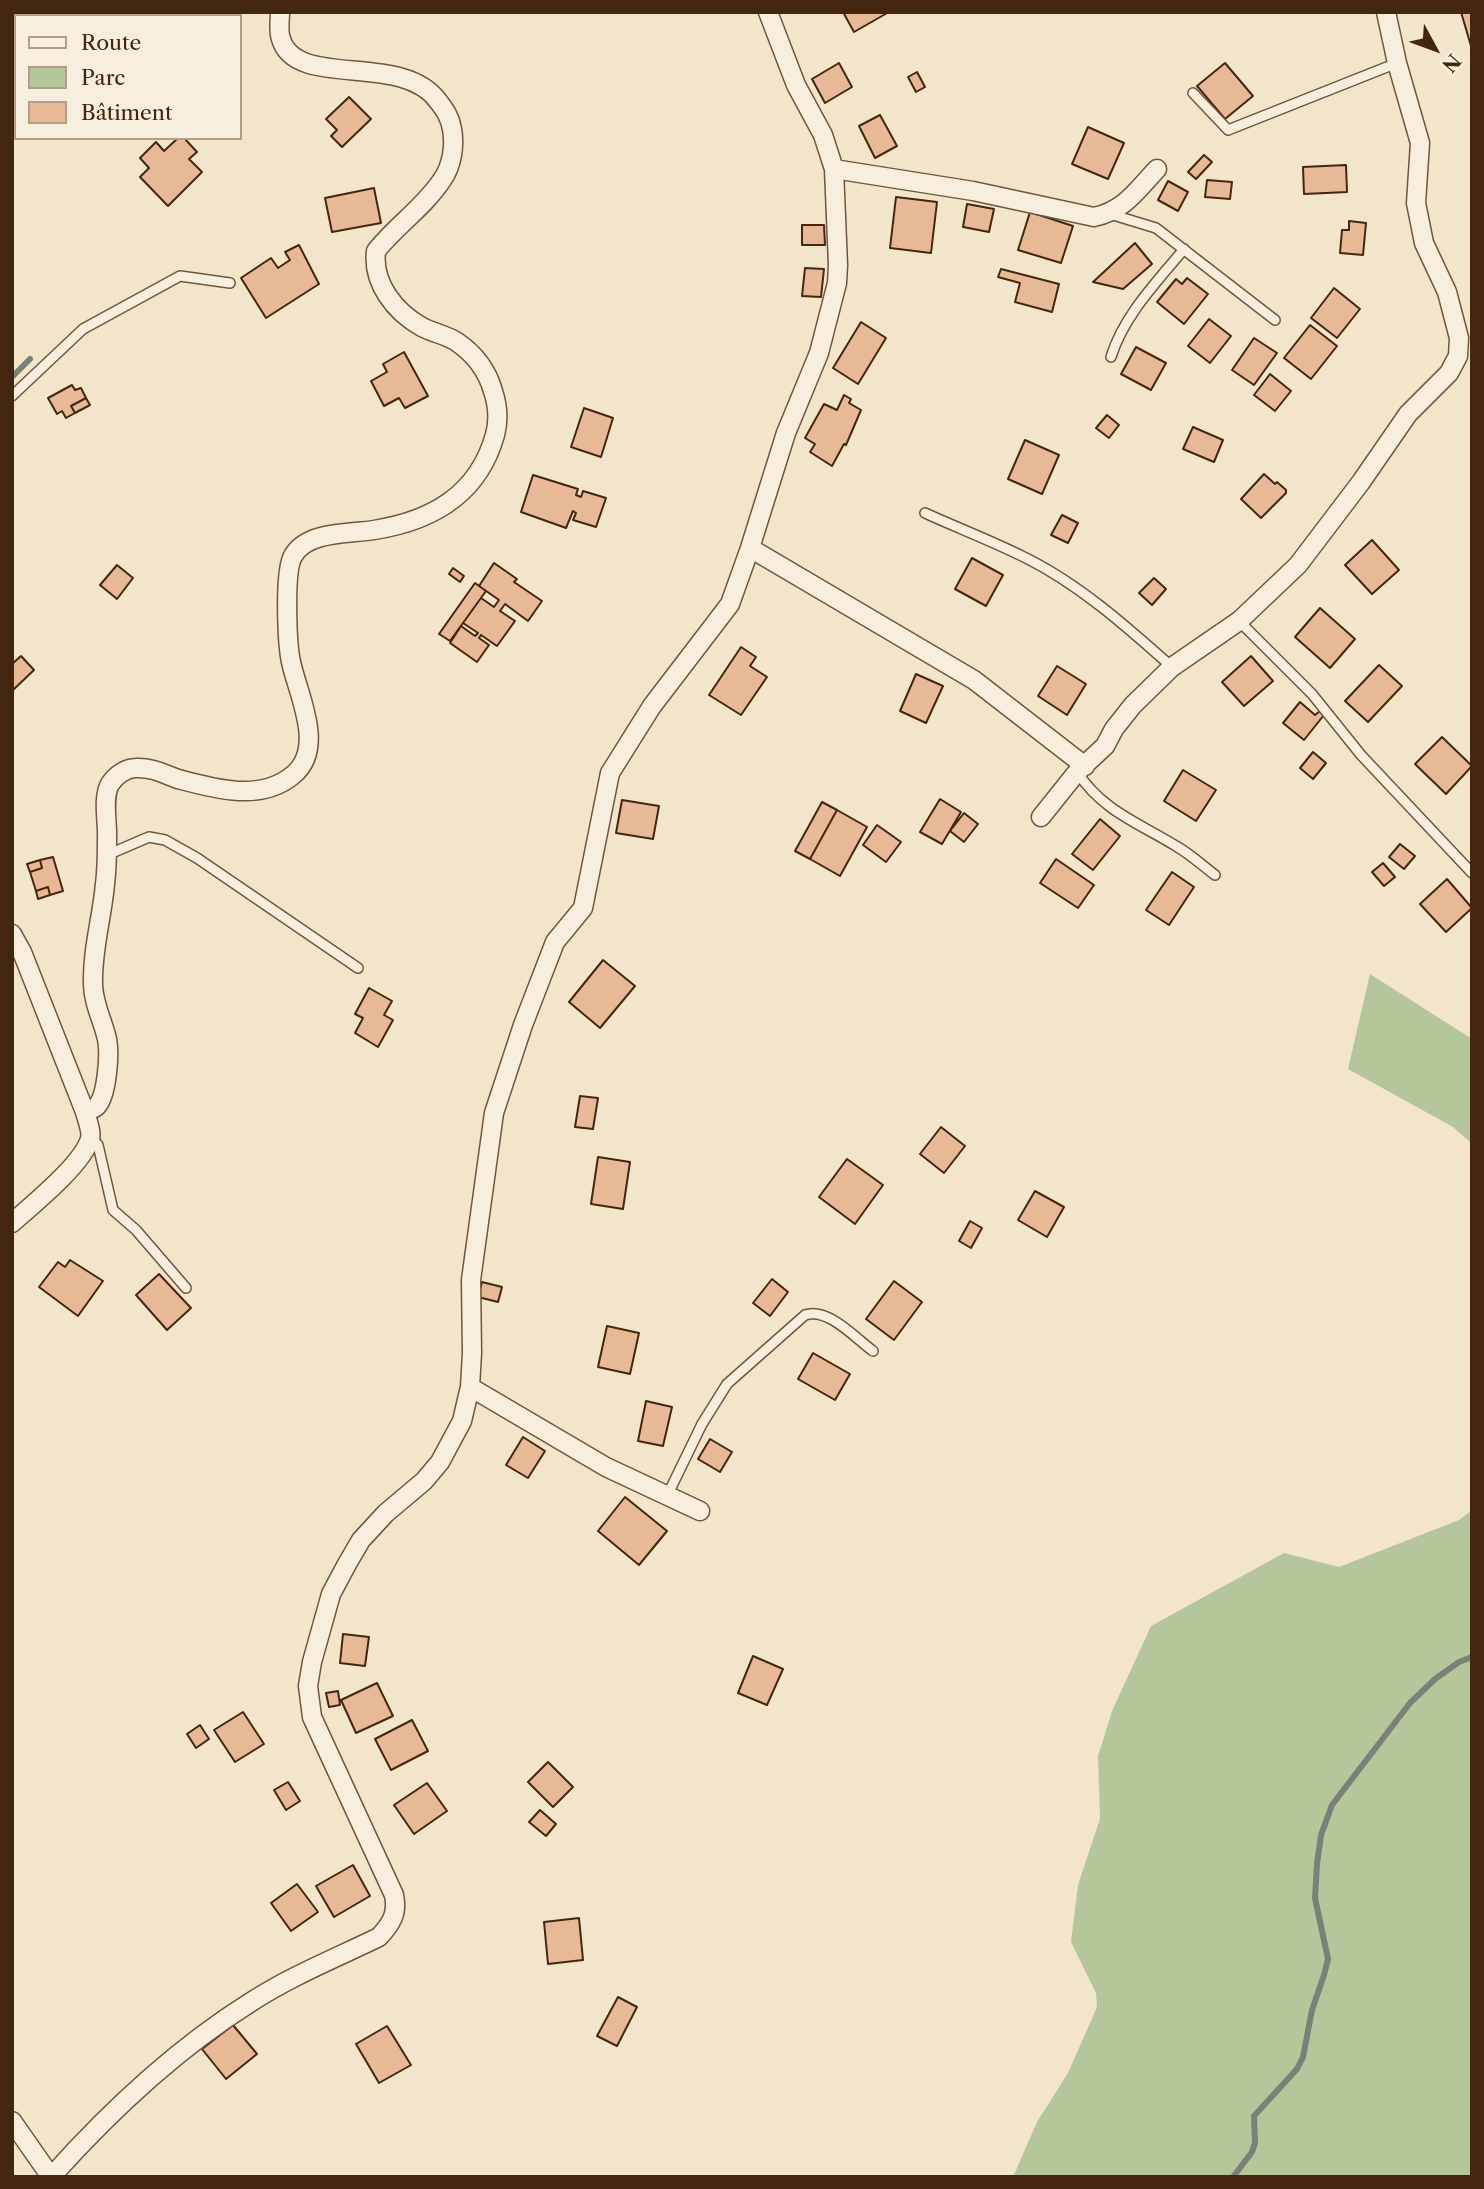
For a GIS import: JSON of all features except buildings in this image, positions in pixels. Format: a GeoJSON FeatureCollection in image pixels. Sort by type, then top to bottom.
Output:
{"type":"FeatureCollection","features":[{"type":"Feature","properties":{"kind":"street"},"geometry":{"type":"LineString","coordinates":[[85,1112],[97,1106],[104,1092],[109,1056],[93,988],[95,947],[107,855],[106,793],[118,775],[132,768],[150,769],[213,788],[243,791],[265,789],[296,773],[304,762],[308,749],[308,728],[290,660],[288,636],[287,569],[294,554],[305,542],[328,536],[377,530],[440,510],[456,498],[486,459],[496,431],[497,409],[494,394],[478,359],[455,340],[409,319],[392,302],[380,283],[374,266],[376,251],[443,179],[453,149],[451,118],[433,94],[417,82],[382,72],[320,69],[300,61],[285,48],[281,40],[280,12]]}},
{"type":"Feature","properties":{"kind":"street"},"geometry":{"type":"LineString","coordinates":[[12,2122],[51,2177],[120,2103],[185,2049],[252,2001],[379,1937],[393,1919],[396,1907],[394,1895],[320,1737],[312,1717],[307,1686],[331,1594],[361,1540],[386,1513],[424,1482],[440,1462],[462,1421],[470,1387],[471,1280],[494,1113],[523,1025],[555,942],[583,908],[610,773],[652,706],[730,604],[786,433],[819,353],[837,283],[834,169],[823,135],[796,85],[768,12]]}},
{"type":"Feature","properties":{"kind":"street"},"geometry":{"type":"LineString","coordinates":[[1041,817],[1081,769],[1105,746],[1114,729],[1133,705],[1172,667],[1239,621],[1298,565],[1354,492],[1408,414],[1449,373],[1458,356],[1459,338],[1447,292],[1424,243],[1416,203],[1420,143],[1397,62],[1387,12]]}},
{"type":"Feature","properties":{"kind":"street"},"geometry":{"type":"LineString","coordinates":[[834,169],[973,191],[1094,216],[1110,214],[1124,204],[1157,169]]}},
{"type":"Feature","properties":{"kind":"street"},"geometry":{"type":"LineString","coordinates":[[750,548],[974,680],[1081,769]]}},
{"type":"Feature","properties":{"kind":"street"},"geometry":{"type":"LineString","coordinates":[[12,934],[22,951],[85,1112],[91,1136],[73,1164],[44,1195],[12,1223]]}},
{"type":"Feature","properties":{"kind":"street"},"geometry":{"type":"LineString","coordinates":[[470,1387],[606,1467],[700,1511]]}},
{"type":"Feature","properties":{"kind":"lane"},"geometry":{"type":"LineString","coordinates":[[1194,93],[1228,130],[1397,62]]}},
{"type":"Feature","properties":{"kind":"lane"},"geometry":{"type":"LineString","coordinates":[[1110,214],[1149,225],[1275,320]]}},
{"type":"Feature","properties":{"kind":"lane"},"geometry":{"type":"LineString","coordinates":[[1111,357],[1125,326],[1184,249]]}},
{"type":"Feature","properties":{"kind":"lane"},"geometry":{"type":"LineString","coordinates":[[12,396],[83,330],[180,276],[230,283]]}},
{"type":"Feature","properties":{"kind":"lane"},"geometry":{"type":"LineString","coordinates":[[925,513],[1025,557],[1060,578],[1124,624],[1172,667]]}},
{"type":"Feature","properties":{"kind":"lane"},"geometry":{"type":"LineString","coordinates":[[1239,621],[1312,694],[1361,755],[1472,873]]}},
{"type":"Feature","properties":{"kind":"lane"},"geometry":{"type":"LineString","coordinates":[[1081,769],[1090,792],[1111,808],[1178,847],[1215,875]]}},
{"type":"Feature","properties":{"kind":"lane"},"geometry":{"type":"LineString","coordinates":[[107,855],[149,837],[165,840],[197,858],[358,968]]}},
{"type":"Feature","properties":{"kind":"lane"},"geometry":{"type":"LineString","coordinates":[[91,1136],[98,1145],[113,1210],[136,1230],[186,1288]]}},
{"type":"Feature","properties":{"kind":"lane"},"geometry":{"type":"LineString","coordinates":[[667,1496],[702,1424],[727,1384],[805,1315],[813,1312],[826,1316],[873,1351]]}},
{"type":"Feature","properties":{"kind":"green space"},"geometry":{"type":"Polygon","coordinates":[[[1370,974],[1472,1039],[1472,1144],[1453,1127],[1348,1069],[1370,974]]]}},
{"type":"Feature","properties":{"kind":"green space"},"geometry":{"type":"Polygon","coordinates":[[[1472,1510],[1472,2177],[1013,2177],[1037,2122],[1068,2073],[1097,2007],[1096,1993],[1071,1942],[1078,1885],[1100,1819],[1098,1756],[1112,1711],[1151,1626],[1284,1553],[1339,1567],[1459,1520],[1472,1510]]]}},
{"type":"Feature","properties":{"kind":"waterway"},"geometry":{"type":"LineString","coordinates":[[12,377],[30,359]]}},
{"type":"Feature","properties":{"kind":"waterway"},"geometry":{"type":"LineString","coordinates":[[1233,2177],[1252,2152],[1255,2143],[1254,2116],[1297,2069],[1303,2057],[1312,2010],[1328,1959],[1315,1898],[1321,1835],[1332,1805],[1410,1703],[1435,1679],[1459,1662],[1472,1657]]}}]}
